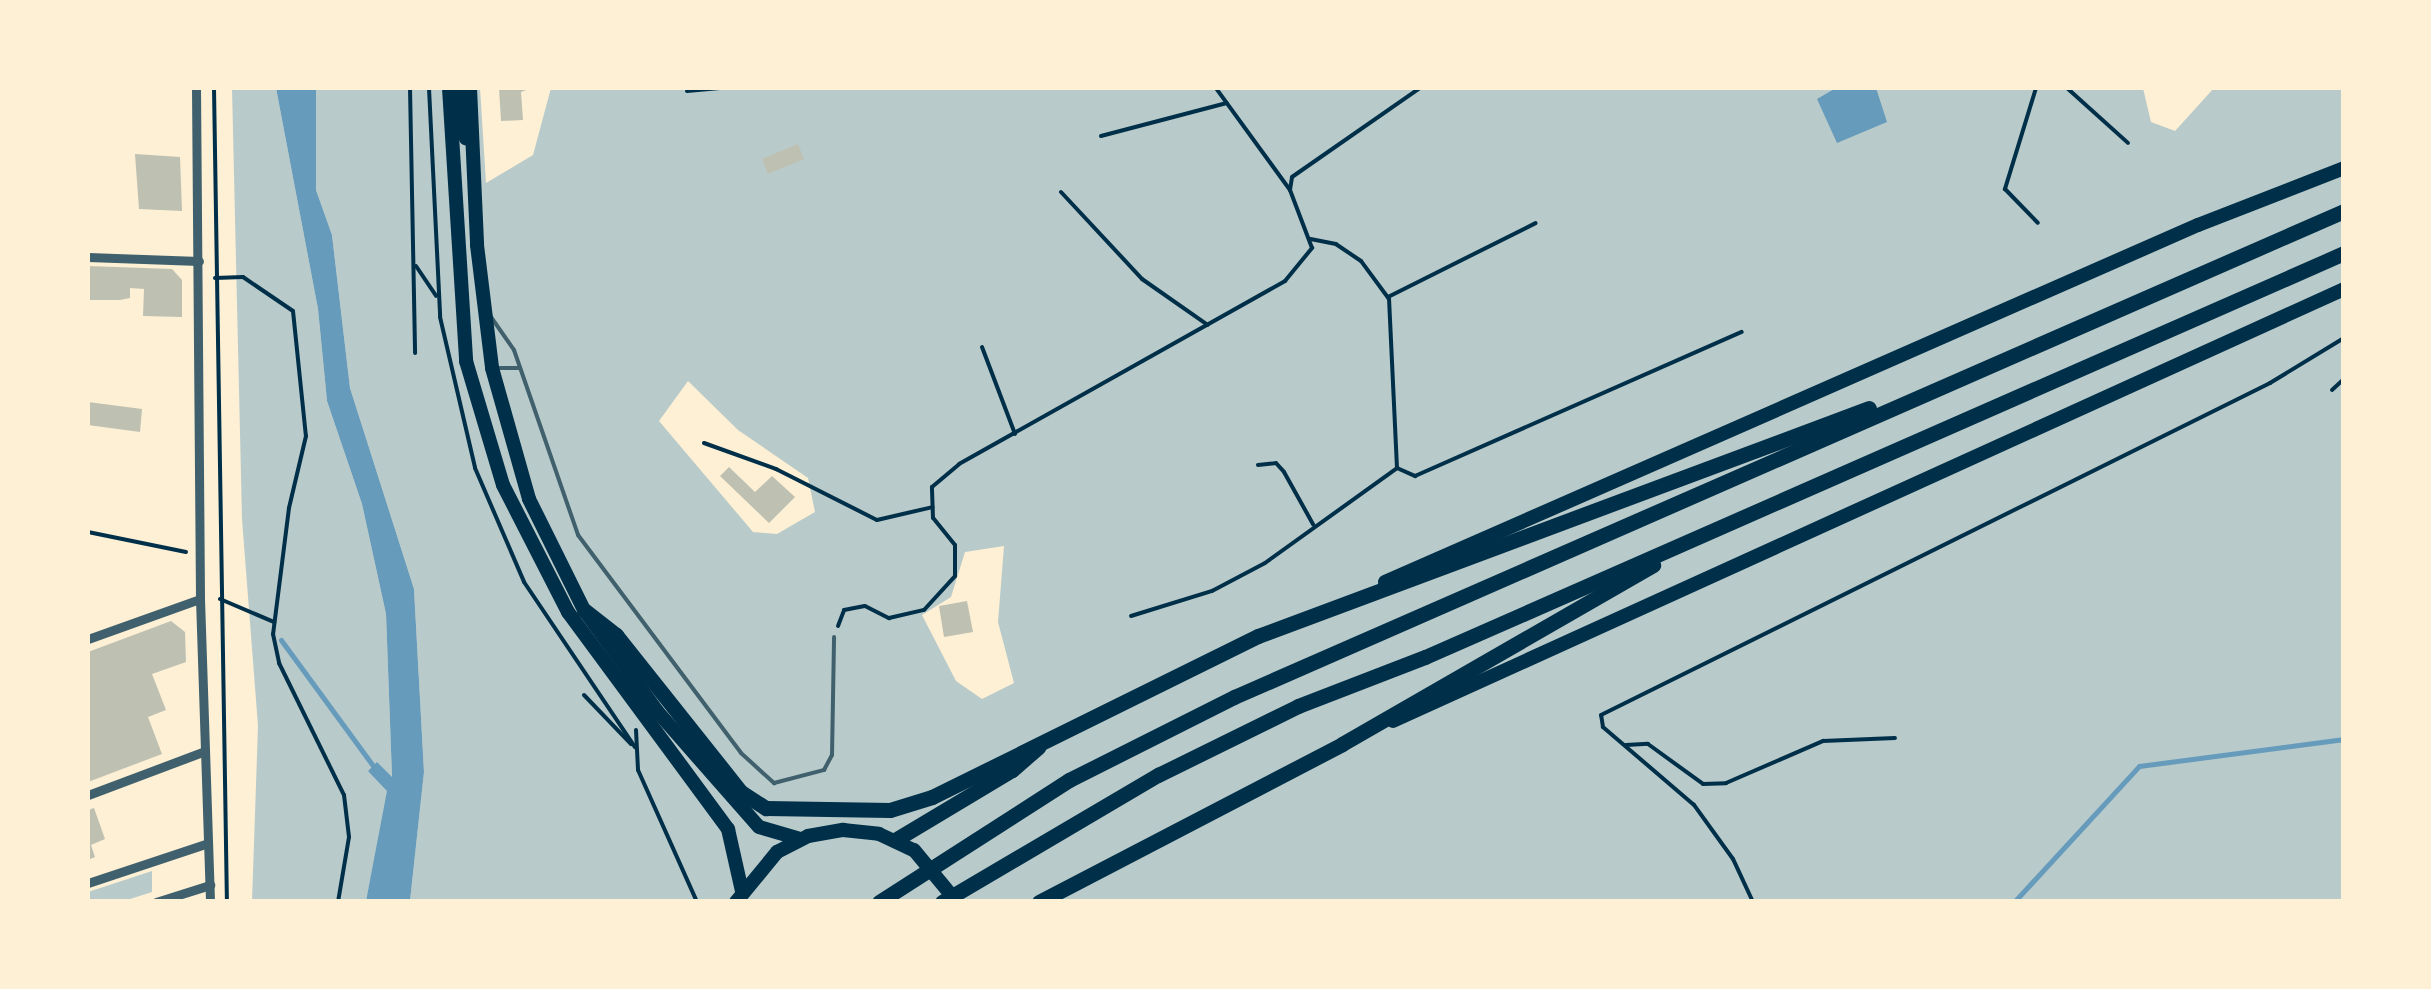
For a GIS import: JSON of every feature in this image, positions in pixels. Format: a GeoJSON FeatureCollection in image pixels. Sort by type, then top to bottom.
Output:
{"type":"FeatureCollection","features":[{"type":"Feature","properties":{"kind":"highway"},"geometry":{"type":"LineString","coordinates":[[878,902],[951,849],[1138,743],[1234,697],[2344,211]]}},
{"type":"Feature","properties":{"kind":"highway"},"geometry":{"type":"LineString","coordinates":[[942,902],[975,878],[1298,706],[2344,253]]}},
{"type":"Feature","properties":{"kind":"highway"},"geometry":{"type":"LineString","coordinates":[[584,610],[616,635],[741,792],[766,808],[913,806],[1258,636],[1805,428],[1945,384]]}},
{"type":"Feature","properties":{"kind":"highway"},"geometry":{"type":"LineString","coordinates":[[1039,902],[1342,744],[1724,524]]}},
{"type":"Feature","properties":{"kind":"highway"},"geometry":{"type":"LineString","coordinates":[[895,840],[1012,770],[1048,738]]}},
{"type":"Feature","properties":{"kind":"main road"},"geometry":{"type":"LineString","coordinates":[[470,88],[473,169],[492,368],[529,499],[584,610],[657,711],[759,827],[800,839]]}},
{"type":"Feature","properties":{"kind":"main road"},"geometry":{"type":"LineString","coordinates":[[451,90],[473,169]]}},
{"type":"Feature","properties":{"kind":"main road"},"geometry":{"type":"LineString","coordinates":[[451,90],[464,345],[502,484],[568,612],[728,830],[739,896]]}},
{"type":"Feature","properties":{"kind":"main road"},"geometry":{"type":"LineString","coordinates":[[1258,636],[2198,225],[2344,168]]}},
{"type":"Feature","properties":{"kind":"main road"},"geometry":{"type":"LineString","coordinates":[[1342,744],[2344,289]]}},
{"type":"Feature","properties":{"kind":"main road"},"geometry":{"type":"LineString","coordinates":[[739,896],[762,865],[800,839],[852,830],[895,840],[931,864],[958,902]]}},
{"type":"Feature","properties":{"kind":"street"},"geometry":{"type":"LineString","coordinates":[[196,88],[200,599],[210,902]]}},
{"type":"Feature","properties":{"kind":"street"},"geometry":{"type":"LineString","coordinates":[[88,257],[200,261]]}},
{"type":"Feature","properties":{"kind":"street"},"geometry":{"type":"LineString","coordinates":[[88,639],[200,599]]}},
{"type":"Feature","properties":{"kind":"street"},"geometry":{"type":"LineString","coordinates":[[88,795],[205,751]]}},
{"type":"Feature","properties":{"kind":"street"},"geometry":{"type":"LineString","coordinates":[[88,883],[208,843]]}},
{"type":"Feature","properties":{"kind":"street"},"geometry":{"type":"LineString","coordinates":[[156,902],[210,884]]}},
{"type":"Feature","properties":{"kind":"lane"},"geometry":{"type":"LineString","coordinates":[[485,309],[514,350],[578,535],[741,753],[774,783],[824,770],[832,755],[834,637]]}},
{"type":"Feature","properties":{"kind":"lane"},"geometry":{"type":"LineString","coordinates":[[492,368],[518,368]]}},
{"type":"Feature","properties":{"kind":"path"},"geometry":{"type":"LineString","coordinates":[[214,88],[227,902]]}},
{"type":"Feature","properties":{"kind":"path"},"geometry":{"type":"LineString","coordinates":[[410,88],[415,264],[410,310],[414,353]]}},
{"type":"Feature","properties":{"kind":"path"},"geometry":{"type":"LineString","coordinates":[[415,264],[438,300],[429,88]]}},
{"type":"Feature","properties":{"kind":"path"},"geometry":{"type":"LineString","coordinates":[[688,91],[720,88]]}},
{"type":"Feature","properties":{"kind":"path"},"geometry":{"type":"LineString","coordinates":[[834,637],[844,610],[865,606],[889,618],[924,610],[955,576],[955,545],[933,507],[932,486],[1015,434],[1285,281],[1312,248],[1290,190],[1216,88]]}},
{"type":"Feature","properties":{"kind":"path"},"geometry":{"type":"LineString","coordinates":[[1290,190],[1292,177],[1420,88]]}},
{"type":"Feature","properties":{"kind":"path"},"geometry":{"type":"LineString","coordinates":[[2036,88],[2005,189],[2038,223]]}},
{"type":"Feature","properties":{"kind":"path"},"geometry":{"type":"LineString","coordinates":[[2067,88],[2128,143]]}},
{"type":"Feature","properties":{"kind":"path"},"geometry":{"type":"LineString","coordinates":[[1101,136],[1226,103]]}},
{"type":"Feature","properties":{"kind":"path"},"geometry":{"type":"LineString","coordinates":[[1061,192],[1142,280],[1208,325]]}},
{"type":"Feature","properties":{"kind":"path"},"geometry":{"type":"LineString","coordinates":[[1388,297],[1536,223]]}},
{"type":"Feature","properties":{"kind":"path"},"geometry":{"type":"LineString","coordinates":[[1310,239],[1336,244],[1361,261],[1388,297],[1397,468]]}},
{"type":"Feature","properties":{"kind":"path"},"geometry":{"type":"LineString","coordinates":[[200,278],[243,278],[293,311],[303,363],[306,436],[274,622],[279,664],[344,794],[349,837],[338,902]]}},
{"type":"Feature","properties":{"kind":"path"},"geometry":{"type":"LineString","coordinates":[[1397,468],[1415,476],[1742,332]]}},
{"type":"Feature","properties":{"kind":"path"},"geometry":{"type":"LineString","coordinates":[[1752,902],[1734,859],[1694,806],[1604,727],[1601,715],[2270,383],[2344,338]]}},
{"type":"Feature","properties":{"kind":"path"},"geometry":{"type":"LineString","coordinates":[[982,347],[1015,434]]}},
{"type":"Feature","properties":{"kind":"path"},"geometry":{"type":"LineString","coordinates":[[2332,390],[2344,379]]}},
{"type":"Feature","properties":{"kind":"path"},"geometry":{"type":"LineString","coordinates":[[704,443],[776,469],[878,520],[933,507]]}},
{"type":"Feature","properties":{"kind":"path"},"geometry":{"type":"LineString","coordinates":[[1258,465],[1276,463],[1313,524]]}},
{"type":"Feature","properties":{"kind":"path"},"geometry":{"type":"LineString","coordinates":[[1131,616],[1212,590],[1265,563],[1313,524],[1397,468]]}},
{"type":"Feature","properties":{"kind":"path"},"geometry":{"type":"LineString","coordinates":[[88,532],[200,554]]}},
{"type":"Feature","properties":{"kind":"path"},"geometry":{"type":"LineString","coordinates":[[220,599],[274,622]]}},
{"type":"Feature","properties":{"kind":"path"},"geometry":{"type":"LineString","coordinates":[[584,695],[635,747],[638,770],[697,902]]}},
{"type":"Feature","properties":{"kind":"path"},"geometry":{"type":"LineString","coordinates":[[1626,745],[1648,744],[1704,784],[1726,783],[1822,741],[1895,738]]}},
{"type":"Feature","properties":{"kind":"shaded area"},"geometry":{"type":"Polygon","coordinates":[[[232,88],[276,88],[318,309],[327,401],[362,504],[386,614],[392,778],[366,901],[252,901],[258,726],[242,519],[232,88]]]}},
{"type":"Feature","properties":{"kind":"shaded area"},"geometry":{"type":"Polygon","coordinates":[[[316,88],[480,88],[486,183],[533,155],[551,88],[2143,88],[2151,122],[2175,131],[2214,88],[2343,88],[2343,901],[410,901],[424,772],[414,589],[350,388],[332,235],[316,190],[316,88]],[[688,381],[659,421],[753,532],[777,534],[815,512],[808,478],[738,430],[688,381]],[[1004,546],[965,552],[951,597],[922,615],[956,681],[982,699],[1014,683],[998,622],[1004,546]]]}},
{"type":"Feature","properties":{"kind":"shaded area"},"geometry":{"type":"Polygon","coordinates":[[[152,871],[152,892],[124,901],[88,901],[88,892],[152,871]]]}},
{"type":"Feature","properties":{"kind":"water"},"geometry":{"type":"Polygon","coordinates":[[[276,88],[316,88],[316,190],[332,235],[350,388],[414,589],[424,772],[410,901],[366,901],[387,791],[368,771],[377,762],[392,777],[386,614],[362,504],[327,401],[318,309],[276,88]]]}},
{"type":"Feature","properties":{"kind":"water"},"geometry":{"type":"Polygon","coordinates":[[[1836,88],[1876,88],[1887,122],[1837,143],[1817,99],[1836,88]]]}},
{"type":"Feature","properties":{"kind":"building"},"geometry":{"type":"Polygon","coordinates":[[[499,88],[531,88],[521,92],[523,120],[501,121],[499,88]]]}},
{"type":"Feature","properties":{"kind":"building"},"geometry":{"type":"Polygon","coordinates":[[[798,144],[804,159],[768,174],[762,159],[798,144]]]}},
{"type":"Feature","properties":{"kind":"building"},"geometry":{"type":"Polygon","coordinates":[[[135,154],[180,157],[182,211],[139,209],[135,154]]]}},
{"type":"Feature","properties":{"kind":"building"},"geometry":{"type":"Polygon","coordinates":[[[88,266],[172,269],[182,280],[182,317],[143,316],[144,289],[130,288],[130,298],[120,300],[88,300],[88,266]]]}},
{"type":"Feature","properties":{"kind":"building"},"geometry":{"type":"Polygon","coordinates":[[[88,402],[142,409],[140,432],[88,425],[88,402]]]}},
{"type":"Feature","properties":{"kind":"building"},"geometry":{"type":"Polygon","coordinates":[[[729,467],[755,492],[772,476],[795,497],[769,523],[720,476],[729,467]]]}},
{"type":"Feature","properties":{"kind":"building"},"geometry":{"type":"Polygon","coordinates":[[[967,601],[973,632],[944,637],[939,606],[967,601]]]}},
{"type":"Feature","properties":{"kind":"building"},"geometry":{"type":"Polygon","coordinates":[[[171,621],[185,632],[186,662],[152,674],[166,710],[148,717],[162,754],[88,782],[88,652],[171,621]]]}},
{"type":"Feature","properties":{"kind":"building"},"geometry":{"type":"Polygon","coordinates":[[[94,808],[105,839],[91,845],[95,857],[88,860],[88,810],[94,808]]]}},
{"type":"Feature","properties":{"kind":"waterway"},"geometry":{"type":"LineString","coordinates":[[281,640],[377,771]]}},
{"type":"Feature","properties":{"kind":"waterway"},"geometry":{"type":"LineString","coordinates":[[2014,902],[2139,766],[2344,739]]}}]}
